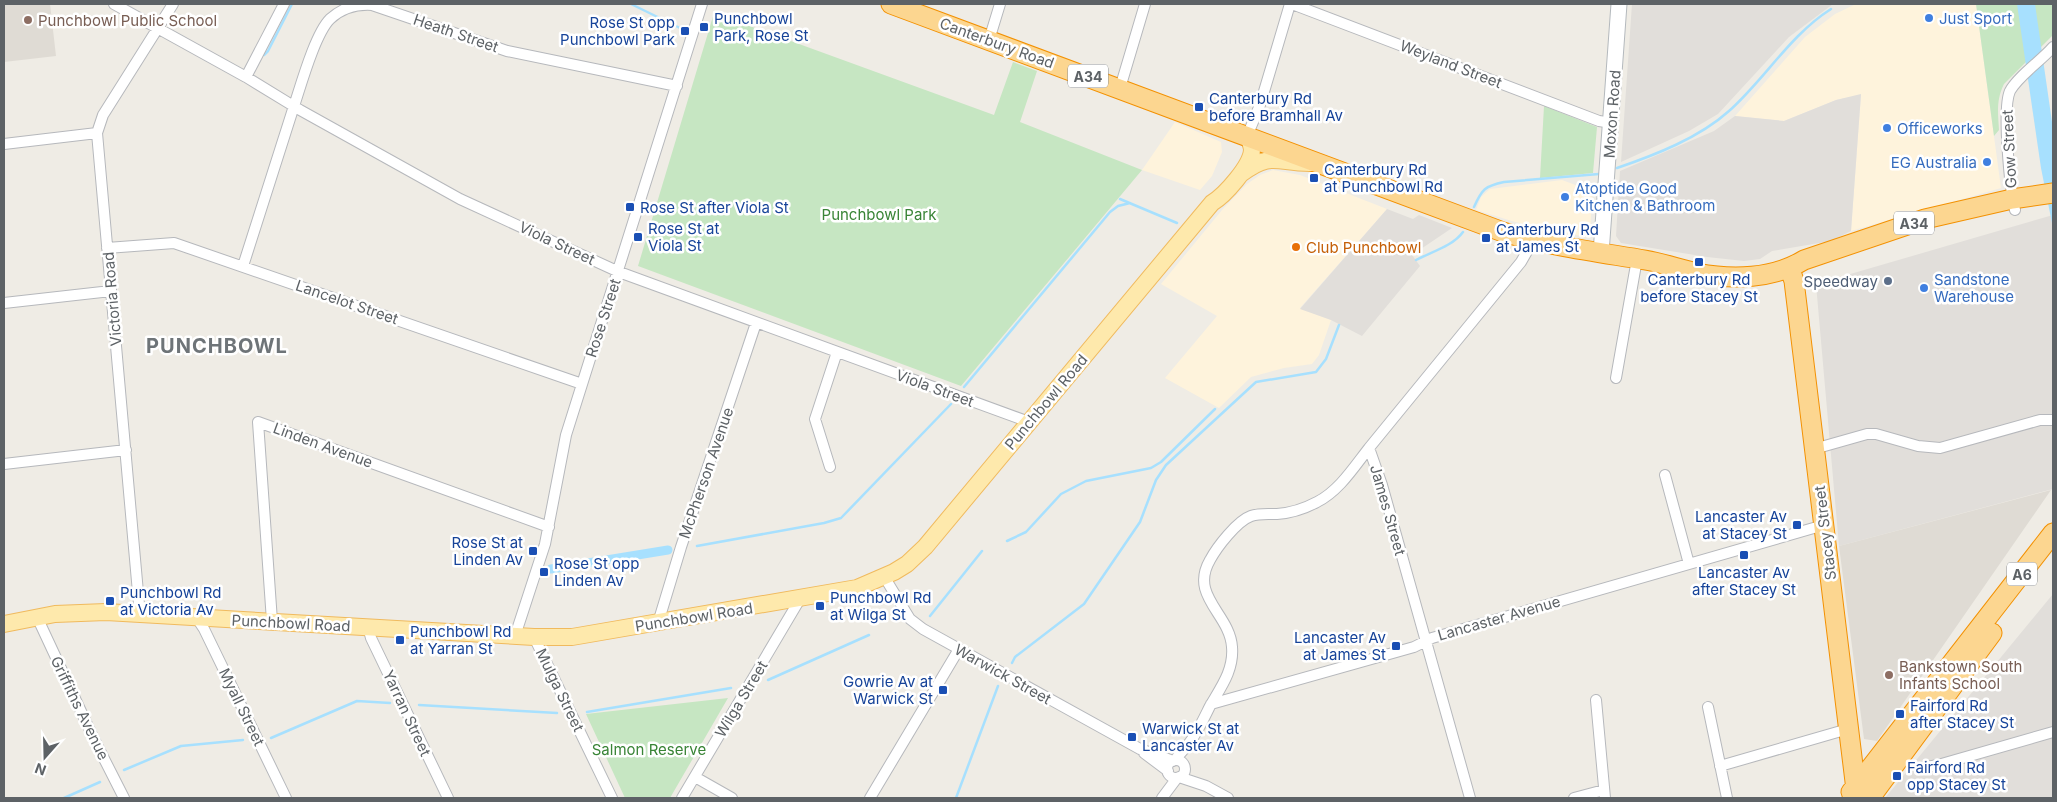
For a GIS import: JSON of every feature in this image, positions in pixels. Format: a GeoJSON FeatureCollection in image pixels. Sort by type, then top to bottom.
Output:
{"type":"FeatureCollection","features":[{"type":"Feature","properties":{"kind":"highway","name":"Canterbury Road"},"geometry":{"type":"LineString","coordinates":[[891,4],[1120,88],[1249,139],[1503,232],[1533,241],[1671,265],[1698,273],[1727,276],[1765,275],[1790,269],[1804,260],[1925,219],[2049,199]]}},
{"type":"Feature","properties":{"kind":"highway","name":"Stacey Street"},"geometry":{"type":"LineString","coordinates":[[1790,269],[1794,281],[1857,795]]}},
{"type":"Feature","properties":{"kind":"highway","name":"A6"},"geometry":{"type":"LineString","coordinates":[[1857,795],[1885,750],[2053,534]]}},
{"type":"Feature","properties":{"kind":"highway","name":"A6"},"geometry":{"type":"LineString","coordinates":[[1857,795],[2053,552]]}},
{"type":"Feature","properties":{"kind":"highway"},"geometry":{"type":"LineString","coordinates":[[1849,735],[1858,749],[1866,753],[1885,750]]}},
{"type":"Feature","properties":{"kind":"main road","name":"Moxon Road"},"geometry":{"type":"LineString","coordinates":[[1601,253],[1612,123],[1619,4]]}},
{"type":"Feature","properties":{"kind":"main road","name":"Punchbowl Road"},"geometry":{"type":"LineString","coordinates":[[4,624],[37,617],[77,612],[272,621],[534,637],[572,637],[800,599],[857,588],[885,578],[906,564],[925,547],[1212,203],[1222,197],[1241,174],[1252,151],[1249,139]]}},
{"type":"Feature","properties":{"kind":"main road","name":"Punchbowl Road"},"geometry":{"type":"LineString","coordinates":[[1212,203],[1214,194],[1231,173],[1243,147],[1249,139]]}},
{"type":"Feature","properties":{"kind":"main road"},"geometry":{"type":"LineString","coordinates":[[1241,174],[1254,164],[1266,160],[1277,160],[1295,164],[1316,163]]}},
{"type":"Feature","properties":{"kind":"street","name":"Viola Street"},"geometry":{"type":"LineString","coordinates":[[114,4],[460,199],[618,272],[1029,422]]}},
{"type":"Feature","properties":{"kind":"street","name":"Victoria Road"},"geometry":{"type":"LineString","coordinates":[[140,614],[97,134],[103,115],[173,4]]}},
{"type":"Feature","properties":{"kind":"street"},"geometry":{"type":"LineString","coordinates":[[246,78],[284,4]]}},
{"type":"Feature","properties":{"kind":"street","name":"Heath Street"},"geometry":{"type":"LineString","coordinates":[[243,266],[310,61],[325,24],[345,9],[364,4],[381,7],[506,51],[677,86]]}},
{"type":"Feature","properties":{"kind":"street","name":"Rose Street"},"geometry":{"type":"LineString","coordinates":[[515,636],[549,527],[561,455],[582,384],[702,4]]}},
{"type":"Feature","properties":{"kind":"street"},"geometry":{"type":"LineString","coordinates":[[989,40],[1000,4]]}},
{"type":"Feature","properties":{"kind":"street"},"geometry":{"type":"LineString","coordinates":[[1120,88],[1145,4]]}},
{"type":"Feature","properties":{"kind":"street"},"geometry":{"type":"LineString","coordinates":[[1249,139],[1251,124],[1260,105],[1291,4]]}},
{"type":"Feature","properties":{"kind":"street","name":"Weyland Street"},"geometry":{"type":"LineString","coordinates":[[1291,4],[1602,122],[1612,123]]}},
{"type":"Feature","properties":{"kind":"street","name":"Gow Street"},"geometry":{"type":"LineString","coordinates":[[2014,204],[2007,106],[2010,91],[2050,51]]}},
{"type":"Feature","properties":{"kind":"street"},"geometry":{"type":"LineString","coordinates":[[4,144],[97,134]]}},
{"type":"Feature","properties":{"kind":"street","name":"James Street"},"geometry":{"type":"LineString","coordinates":[[1470,798],[1382,485],[1369,448],[1521,262],[1533,241]]}},
{"type":"Feature","properties":{"kind":"street","name":"Lancelot Street"},"geometry":{"type":"LineString","coordinates":[[108,248],[174,243],[582,384]]}},
{"type":"Feature","properties":{"kind":"street"},"geometry":{"type":"LineString","coordinates":[[1616,378],[1637,259]]}},
{"type":"Feature","properties":{"kind":"street"},"geometry":{"type":"LineString","coordinates":[[4,303],[111,291]]}},
{"type":"Feature","properties":{"kind":"street","name":"McPherson Avenue"},"geometry":{"type":"LineString","coordinates":[[658,623],[681,547],[756,323]]}},
{"type":"Feature","properties":{"kind":"street"},"geometry":{"type":"LineString","coordinates":[[830,467],[815,419],[837,352]]}},
{"type":"Feature","properties":{"kind":"street"},"geometry":{"type":"LineString","coordinates":[[1814,449],[1867,434],[1876,434],[1918,446],[1940,448],[2040,420],[2053,420]]}},
{"type":"Feature","properties":{"kind":"street","name":"Linden Avenue"},"geometry":{"type":"LineString","coordinates":[[272,621],[258,422],[549,527]]}},
{"type":"Feature","properties":{"kind":"street"},"geometry":{"type":"LineString","coordinates":[[1173,775],[1184,773],[1194,736],[1223,686],[1232,654],[1229,630],[1211,604],[1205,590],[1205,574],[1211,559],[1234,529],[1245,519],[1257,515],[1296,511],[1326,497],[1369,448]]}},
{"type":"Feature","properties":{"kind":"street"},"geometry":{"type":"LineString","coordinates":[[4,464],[126,450]]}},
{"type":"Feature","properties":{"kind":"street"},"geometry":{"type":"LineString","coordinates":[[1665,475],[1689,564]]}},
{"type":"Feature","properties":{"kind":"street","name":"Lancaster Avenue"},"geometry":{"type":"LineString","coordinates":[[1211,704],[1414,647],[1432,638],[1824,524]]}},
{"type":"Feature","properties":{"kind":"street","name":"Warwick Street"},"geometry":{"type":"LineString","coordinates":[[885,578],[914,622],[959,650],[1140,749],[1173,775],[1206,786],[1228,798]]}},
{"type":"Feature","properties":{"kind":"street","name":"Wilga Street"},"geometry":{"type":"LineString","coordinates":[[682,798],[800,599]]}},
{"type":"Feature","properties":{"kind":"street","name":"Griffiths Avenue"},"geometry":{"type":"LineString","coordinates":[[37,617],[93,737],[124,798]]}},
{"type":"Feature","properties":{"kind":"street","name":"Myall Street"},"geometry":{"type":"LineString","coordinates":[[196,617],[204,629],[286,798]]}},
{"type":"Feature","properties":{"kind":"street","name":"Yarran Street"},"geometry":{"type":"LineString","coordinates":[[368,627],[371,638],[448,798]]}},
{"type":"Feature","properties":{"kind":"street","name":"Mulga Street"},"geometry":{"type":"LineString","coordinates":[[534,637],[612,798]]}},
{"type":"Feature","properties":{"kind":"street"},"geometry":{"type":"LineString","coordinates":[[870,798],[959,650]]}},
{"type":"Feature","properties":{"kind":"street"},"geometry":{"type":"LineString","coordinates":[[1574,798],[1604,794],[1596,700]]}},
{"type":"Feature","properties":{"kind":"street"},"geometry":{"type":"LineString","coordinates":[[1708,707],[1727,798]]}},
{"type":"Feature","properties":{"kind":"street"},"geometry":{"type":"LineString","coordinates":[[1921,768],[2053,732]]}},
{"type":"Feature","properties":{"kind":"street"},"geometry":{"type":"LineString","coordinates":[[1720,766],[1849,735]]}},
{"type":"Feature","properties":{"kind":"street"},"geometry":{"type":"LineString","coordinates":[[1162,797],[1173,775],[1169,764],[1194,736]]}},
{"type":"Feature","properties":{"kind":"street","name":"Warwick Street"},"geometry":{"type":"LineString","coordinates":[[1140,749],[1174,760]]}},
{"type":"Feature","properties":{"kind":"street"},"geometry":{"type":"LineString","coordinates":[[1174,760],[1182,762],[1185,767]]}},
{"type":"Feature","properties":{"kind":"street","name":"Warwick Street"},"geometry":{"type":"LineString","coordinates":[[1185,767],[1206,786]]}},
{"type":"Feature","properties":{"kind":"street"},"geometry":{"type":"LineString","coordinates":[[695,777],[732,798]]}},
{"type":"Feature","properties":{"kind":"shaded area","name":"Punchbowl Public School"},"geometry":{"type":"Polygon","coordinates":[[[4,4],[50,4],[56,56],[4,62],[4,4]]]}},
{"type":"Feature","properties":{"kind":"shaded area"},"geometry":{"type":"Polygon","coordinates":[[[1632,4],[1833,4],[1789,37],[1718,114],[1689,131],[1621,162],[1632,4]]]}},
{"type":"Feature","properties":{"kind":"shaded area"},"geometry":{"type":"Polygon","coordinates":[[[1856,4],[1976,4],[2001,188],[1851,231],[1861,95],[1836,100],[1784,121],[1735,116],[1805,37],[1835,14],[1856,4]]]}},
{"type":"Feature","properties":{"kind":"shaded area"},"geometry":{"type":"Polygon","coordinates":[[[1861,94],[1851,231],[1831,241],[1772,251],[1760,259],[1744,261],[1621,243],[1616,236],[1620,171],[1714,131],[1735,116],[1784,121],[1836,100],[1861,94]]]}},
{"type":"Feature","properties":{"kind":"shaded area"},"geometry":{"type":"Polygon","coordinates":[[[1175,122],[1221,142],[1222,152],[1212,176],[1200,190],[1142,170],[1175,122]]]}},
{"type":"Feature","properties":{"kind":"shaded area"},"geometry":{"type":"Polygon","coordinates":[[[1273,170],[1300,175],[1387,209],[1300,308],[1331,320],[1319,355],[1312,364],[1284,368],[1251,377],[1219,408],[1165,378],[1217,316],[1161,284],[1222,210],[1247,184],[1260,175],[1273,170]]]}},
{"type":"Feature","properties":{"kind":"shaded area"},"geometry":{"type":"Polygon","coordinates":[[[1562,180],[1592,191],[1590,238],[1515,222],[1476,210],[1481,197],[1490,189],[1562,180]]]}},
{"type":"Feature","properties":{"kind":"shaded area"},"geometry":{"type":"Polygon","coordinates":[[[1387,209],[1413,219],[1419,215],[1452,228],[1412,255],[1420,266],[1362,336],[1331,320],[1300,309],[1387,209]]]}},
{"type":"Feature","properties":{"kind":"shaded area"},"geometry":{"type":"Polygon","coordinates":[[[2053,215],[2053,489],[1839,546],[1816,284],[2053,215]]]}},
{"type":"Feature","properties":{"kind":"shaded area","name":"Bankstown South Infants School"},"geometry":{"type":"Polygon","coordinates":[[[2051,490],[1877,741],[1864,739],[1839,546],[2051,490]]]}},
{"type":"Feature","properties":{"kind":"shaded area"},"geometry":{"type":"Polygon","coordinates":[[[2053,594],[2053,798],[1885,798],[2053,594]]]}},
{"type":"Feature","properties":{"kind":"green space"},"geometry":{"type":"Polygon","coordinates":[[[1976,4],[2053,4],[2053,35],[2004,84],[1999,101],[1999,130],[1994,136],[1976,4]]]}},
{"type":"Feature","properties":{"kind":"green space","name":"Punchbowl Park"},"geometry":{"type":"Polygon","coordinates":[[[714,13],[994,115],[1013,62],[1037,71],[1020,122],[1142,170],[961,386],[638,266],[714,13]]]}},
{"type":"Feature","properties":{"kind":"green space"},"geometry":{"type":"Polygon","coordinates":[[[1544,106],[1597,127],[1593,173],[1540,178],[1544,106]]]}},
{"type":"Feature","properties":{"kind":"green space","name":"Salmon Reserve"},"geometry":{"type":"Polygon","coordinates":[[[728,698],[670,798],[625,798],[586,714],[728,698]]]}},
{"type":"Feature","properties":{"kind":"water"},"geometry":{"type":"Polygon","coordinates":[[[2017,4],[2035,4],[2053,129],[2053,228],[2041,168],[2017,4]]]}},
{"type":"Feature","properties":{"kind":"waterway"},"geometry":{"type":"LineString","coordinates":[[264,55],[268,51],[292,4]]}},
{"type":"Feature","properties":{"kind":"waterway"},"geometry":{"type":"LineString","coordinates":[[631,4],[680,28]]}},
{"type":"Feature","properties":{"kind":"waterway"},"geometry":{"type":"LineString","coordinates":[[1617,168],[1676,145],[1717,121],[1742,98],[1803,31],[1831,9]]}},
{"type":"Feature","properties":{"kind":"waterway"},"geometry":{"type":"LineString","coordinates":[[1474,207],[1485,189],[1498,183],[1599,174]]}},
{"type":"Feature","properties":{"kind":"waterway"},"geometry":{"type":"LineString","coordinates":[[1120,199],[1177,223]]}},
{"type":"Feature","properties":{"kind":"waterway"},"geometry":{"type":"LineString","coordinates":[[964,387],[1110,212],[1118,206],[1130,203]]}},
{"type":"Feature","properties":{"kind":"waterway"},"geometry":{"type":"LineString","coordinates":[[1416,260],[1448,245],[1463,232]]}},
{"type":"Feature","properties":{"kind":"waterway"},"geometry":{"type":"LineString","coordinates":[[1012,663],[1015,657],[1084,604],[1140,522],[1156,480],[1166,465],[1256,382],[1316,372],[1326,359],[1339,325]]}},
{"type":"Feature","properties":{"kind":"waterway"},"geometry":{"type":"LineString","coordinates":[[697,546],[824,523],[841,518],[951,404]]}},
{"type":"Feature","properties":{"kind":"waterway"},"geometry":{"type":"LineString","coordinates":[[1007,541],[1026,532],[1061,494],[1086,481],[1151,468],[1161,462],[1215,409]]}},
{"type":"Feature","properties":{"kind":"waterway"},"geometry":{"type":"LineString","coordinates":[[551,569],[668,550]]}},
{"type":"Feature","properties":{"kind":"waterway"},"geometry":{"type":"LineString","coordinates":[[930,616],[982,551]]}},
{"type":"Feature","properties":{"kind":"waterway"},"geometry":{"type":"LineString","coordinates":[[768,680],[869,635]]}},
{"type":"Feature","properties":{"kind":"waterway"},"geometry":{"type":"LineString","coordinates":[[956,798],[998,686]]}},
{"type":"Feature","properties":{"kind":"waterway"},"geometry":{"type":"LineString","coordinates":[[587,712],[731,688]]}},
{"type":"Feature","properties":{"kind":"waterway"},"geometry":{"type":"LineString","coordinates":[[271,738],[357,701],[390,703]]}},
{"type":"Feature","properties":{"kind":"waterway"},"geometry":{"type":"LineString","coordinates":[[419,705],[557,713]]}},
{"type":"Feature","properties":{"kind":"waterway"},"geometry":{"type":"LineString","coordinates":[[124,770],[181,746],[243,740]]}},
{"type":"Feature","properties":{"kind":"waterway"},"geometry":{"type":"LineString","coordinates":[[64,798],[100,782]]}},
{"type":"Feature","properties":{"kind":"place","name":"Just Sport"},"geometry":{"type":"Point","coordinates":[1929,18]}},
{"type":"Feature","properties":{"kind":"place","name":"Punchbowl Public School"},"geometry":{"type":"Point","coordinates":[28,20]}},
{"type":"Feature","properties":{"kind":"place","name":"Punchbowl Park, Rose St"},"geometry":{"type":"Point","coordinates":[704,27]}},
{"type":"Feature","properties":{"kind":"place","name":"Rose St opp Punchbowl Park"},"geometry":{"type":"Point","coordinates":[685,31]}},
{"type":"Feature","properties":{"kind":"place","name":"Canterbury Rd before Bramhall Av"},"geometry":{"type":"Point","coordinates":[1199,107]}},
{"type":"Feature","properties":{"kind":"place","name":"Officeworks"},"geometry":{"type":"Point","coordinates":[1887,128]}},
{"type":"Feature","properties":{"kind":"place","name":"EG Australia"},"geometry":{"type":"Point","coordinates":[1987,162]}},
{"type":"Feature","properties":{"kind":"place","name":"Canterbury Rd at Punchbowl Rd"},"geometry":{"type":"Point","coordinates":[1314,178]}},
{"type":"Feature","properties":{"kind":"place","name":"Atoptide Good Kitchen & Bathroom"},"geometry":{"type":"Point","coordinates":[1565,197]}},
{"type":"Feature","properties":{"kind":"place","name":"Rose St after Viola St"},"geometry":{"type":"Point","coordinates":[630,207]}},
{"type":"Feature","properties":{"kind":"place","name":"Rose St at Viola St"},"geometry":{"type":"Point","coordinates":[638,237]}},
{"type":"Feature","properties":{"kind":"place","name":"Canterbury Rd at James St"},"geometry":{"type":"Point","coordinates":[1486,238]}},
{"type":"Feature","properties":{"kind":"place","name":"Club Punchbowl"},"geometry":{"type":"Point","coordinates":[1296,247]}},
{"type":"Feature","properties":{"kind":"place","name":"Canterbury Rd before Stacey St"},"geometry":{"type":"Point","coordinates":[1699,262]}},
{"type":"Feature","properties":{"kind":"place","name":"Speedway"},"geometry":{"type":"Point","coordinates":[1888,281]}},
{"type":"Feature","properties":{"kind":"place","name":"Sandstone Warehouse"},"geometry":{"type":"Point","coordinates":[1924,288]}},
{"type":"Feature","properties":{"kind":"place","name":"Lancaster Av at Stacey St"},"geometry":{"type":"Point","coordinates":[1797,525]}},
{"type":"Feature","properties":{"kind":"place","name":"Rose St at Linden Av"},"geometry":{"type":"Point","coordinates":[533,551]}},
{"type":"Feature","properties":{"kind":"place","name":"Lancaster Av after Stacey St"},"geometry":{"type":"Point","coordinates":[1744,555]}},
{"type":"Feature","properties":{"kind":"place","name":"Rose St opp Linden Av"},"geometry":{"type":"Point","coordinates":[544,572]}},
{"type":"Feature","properties":{"kind":"place","name":"Punchbowl Rd at Victoria Av"},"geometry":{"type":"Point","coordinates":[110,601]}},
{"type":"Feature","properties":{"kind":"place","name":"Punchbowl Rd at Wilga St"},"geometry":{"type":"Point","coordinates":[820,606]}},
{"type":"Feature","properties":{"kind":"place","name":"Punchbowl Rd at Yarran St"},"geometry":{"type":"Point","coordinates":[400,640]}},
{"type":"Feature","properties":{"kind":"place","name":"Lancaster Av at James St"},"geometry":{"type":"Point","coordinates":[1396,646]}},
{"type":"Feature","properties":{"kind":"place","name":"Bankstown South Infants School"},"geometry":{"type":"Point","coordinates":[1889,675]}},
{"type":"Feature","properties":{"kind":"place","name":"Gowrie Av at Warwick St"},"geometry":{"type":"Point","coordinates":[943,690]}},
{"type":"Feature","properties":{"kind":"place","name":"Fairford Rd after Stacey St"},"geometry":{"type":"Point","coordinates":[1900,714]}},
{"type":"Feature","properties":{"kind":"place","name":"Warwick St at Lancaster Av"},"geometry":{"type":"Point","coordinates":[1132,737]}},
{"type":"Feature","properties":{"kind":"place","name":"Fairford Rd opp Stacey St"},"geometry":{"type":"Point","coordinates":[1897,776]}},
{"type":"Feature","properties":{"kind":"district","name":"PUNCHBOWL"},"geometry":{"type":"Point","coordinates":[217,346]}}]}
